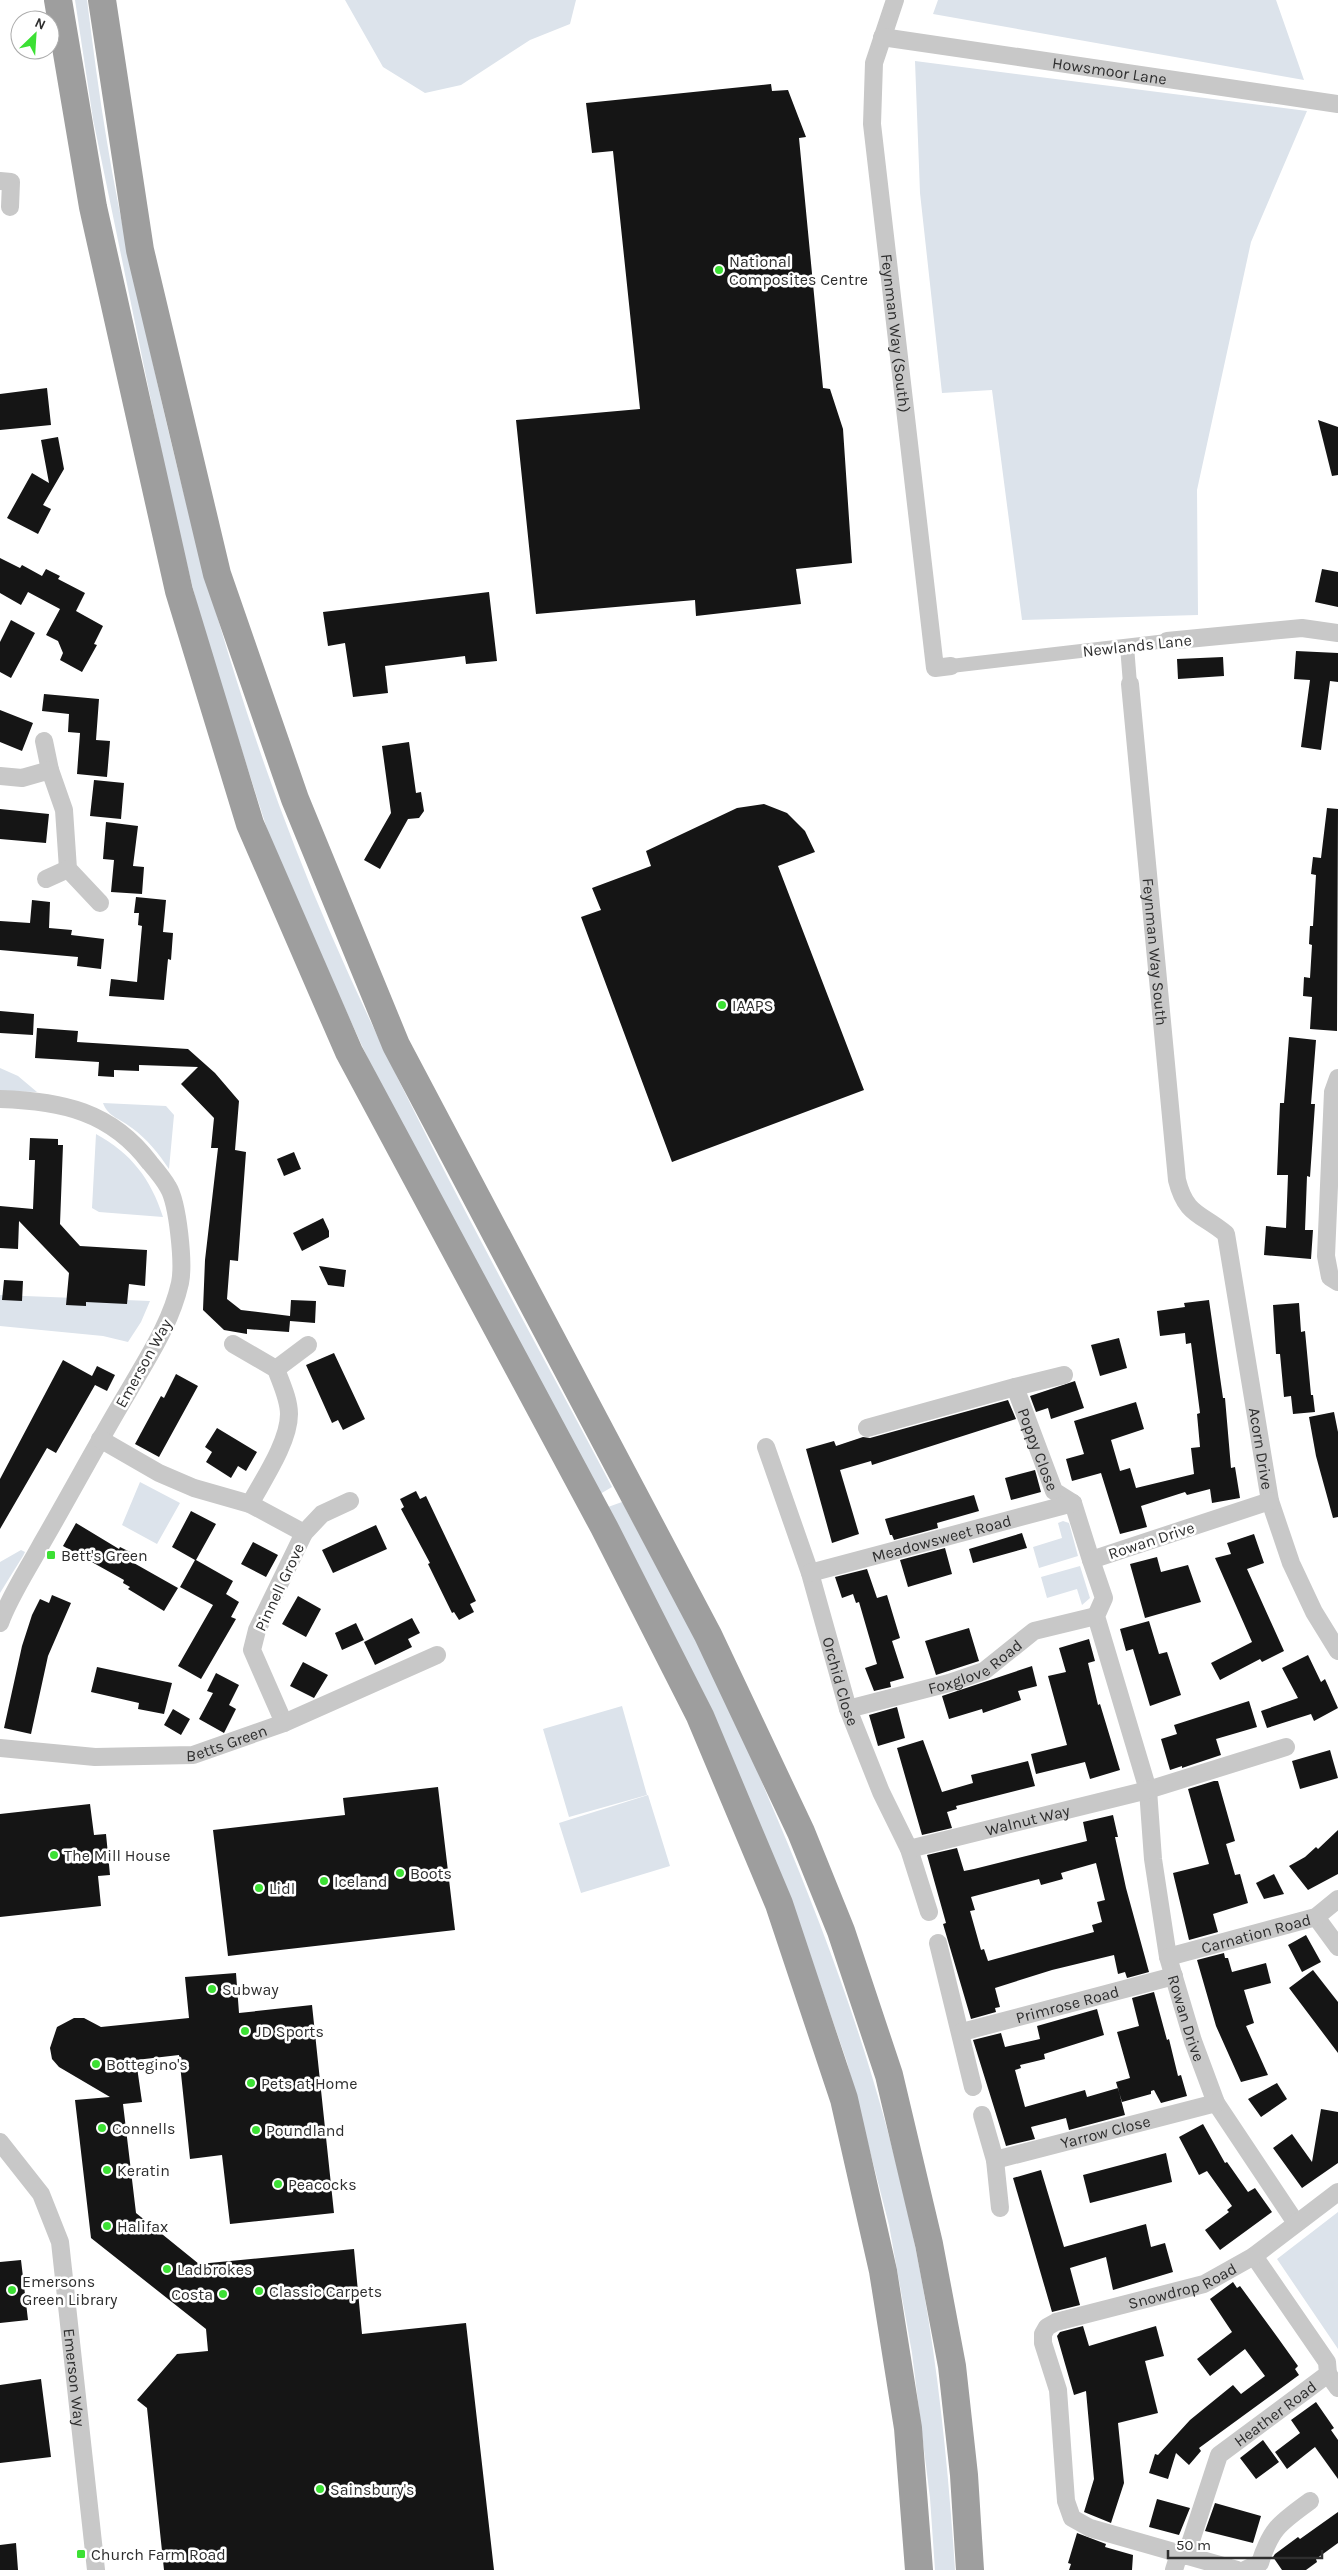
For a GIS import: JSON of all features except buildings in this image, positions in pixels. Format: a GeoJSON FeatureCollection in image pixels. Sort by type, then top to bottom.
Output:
{"type":"FeatureCollection","features":[{"type":"Feature","properties":{"kind":"highway"},"geometry":{"type":"LineString","coordinates":[[58,0],[93,207],[179,591],[250,824],[349,1052],[608,1535],[700,1716],[779,1904],[844,2099],[883,2271],[908,2428],[919,2570]]}},
{"type":"Feature","properties":{"kind":"highway"},"geometry":{"type":"LineString","coordinates":[[102,0],[140,250],[217,574],[295,799],[396,1045],[708,1635],[801,1832],[841,1931],[889,2075],[929,2244],[952,2366],[964,2475],[970,2570]]}},
{"type":"Feature","properties":{"kind":"highway"},"geometry":{"type":"LineString","coordinates":[[964,2475],[983,2518],[988,2570]]}},
{"type":"Feature","properties":{"kind":"street","name":"Feynman Way (South)"},"geometry":{"type":"LineString","coordinates":[[895,0],[874,63],[872,124],[943,667]]}},
{"type":"Feature","properties":{"kind":"street","name":"Howsmoor Lane"},"geometry":{"type":"LineString","coordinates":[[882,37],[1338,104]]}},
{"type":"Feature","properties":{"kind":"street"},"geometry":{"type":"LineString","coordinates":[[0,181],[11,182],[10,207]]}},
{"type":"Feature","properties":{"kind":"street","name":"Newlands Lane"},"geometry":{"type":"LineString","coordinates":[[943,667],[1302,628],[1338,633]]}},
{"type":"Feature","properties":{"kind":"street","name":"Feynman Way South"},"geometry":{"type":"LineString","coordinates":[[1126,646],[1177,1180],[1181,1198],[1194,1214],[1211,1221],[1226,1234]]}},
{"type":"Feature","properties":{"kind":"street"},"geometry":{"type":"LineString","coordinates":[[44,741],[50,770],[64,810],[68,869],[100,903]]}},
{"type":"Feature","properties":{"kind":"street"},"geometry":{"type":"LineString","coordinates":[[0,776],[22,778],[50,770]]}},
{"type":"Feature","properties":{"kind":"street"},"geometry":{"type":"LineString","coordinates":[[46,879],[68,869]]}},
{"type":"Feature","properties":{"kind":"street"},"geometry":{"type":"LineString","coordinates":[[1338,1078],[1333,1092],[1326,1256],[1330,1277],[1338,1282]]}},
{"type":"Feature","properties":{"kind":"street","name":"Emerson Way"},"geometry":{"type":"LineString","coordinates":[[0,1099],[48,1101],[90,1114],[120,1130],[142,1153],[170,1188],[180,1237],[180,1282],[168,1322],[100,1439],[1,1617]]}},
{"type":"Feature","properties":{"kind":"street","name":"Acorn Drive"},"geometry":{"type":"LineString","coordinates":[[1226,1234],[1270,1501],[1291,1563],[1314,1612],[1338,1651]]}},
{"type":"Feature","properties":{"kind":"street"},"geometry":{"type":"LineString","coordinates":[[233,1344],[276,1369],[288,1401],[289,1415],[286,1431],[250,1504]]}},
{"type":"Feature","properties":{"kind":"street"},"geometry":{"type":"LineString","coordinates":[[276,1369],[308,1345]]}},
{"type":"Feature","properties":{"kind":"street","name":"Poppy Close"},"geometry":{"type":"LineString","coordinates":[[867,1428],[1064,1375]]}},
{"type":"Feature","properties":{"kind":"street","name":"Poppy Close"},"geometry":{"type":"LineString","coordinates":[[1016,1387],[1054,1491],[1073,1503],[1091,1560]]}},
{"type":"Feature","properties":{"kind":"street","name":"Pinnell Grove"},"geometry":{"type":"LineString","coordinates":[[100,1439],[168,1477],[194,1488],[250,1504],[304,1533]]}},
{"type":"Feature","properties":{"kind":"street","name":"Orchid Close"},"geometry":{"type":"LineString","coordinates":[[766,1447],[810,1574],[848,1709],[881,1792],[909,1849],[929,1912]]}},
{"type":"Feature","properties":{"kind":"street","name":"Pinnell Grove"},"geometry":{"type":"LineString","coordinates":[[284,1723],[252,1650],[257,1630],[304,1533],[322,1514],[350,1501]]}},
{"type":"Feature","properties":{"kind":"street","name":"Rowan Drive"},"geometry":{"type":"LineString","coordinates":[[1270,1501],[1091,1560],[1104,1598],[1096,1616],[1148,1790],[1153,1859],[1168,1957],[1193,2041],[1216,2103],[1296,2222]]}},
{"type":"Feature","properties":{"kind":"street","name":"Meadowsweet Road"},"geometry":{"type":"LineString","coordinates":[[810,1574],[1073,1503]]}},
{"type":"Feature","properties":{"kind":"street","name":"Foxglove Road"},"geometry":{"type":"LineString","coordinates":[[848,1709],[984,1672],[1034,1631],[1096,1616]]}},
{"type":"Feature","properties":{"kind":"street","name":"Betts Green"},"geometry":{"type":"LineString","coordinates":[[0,1748],[95,1757],[193,1755],[284,1723],[438,1655]]}},
{"type":"Feature","properties":{"kind":"street"},"geometry":{"type":"LineString","coordinates":[[1148,1790],[1286,1747]]}},
{"type":"Feature","properties":{"kind":"street","name":"Walnut Way"},"geometry":{"type":"LineString","coordinates":[[909,1849],[1148,1790]]}},
{"type":"Feature","properties":{"kind":"street","name":"Carnation Road"},"geometry":{"type":"LineString","coordinates":[[1168,1957],[1316,1917],[1338,1899]]}},
{"type":"Feature","properties":{"kind":"street"},"geometry":{"type":"LineString","coordinates":[[1316,1917],[1338,1947]]}},
{"type":"Feature","properties":{"kind":"street"},"geometry":{"type":"LineString","coordinates":[[938,1943],[962,2032],[973,2087]]}},
{"type":"Feature","properties":{"kind":"street","name":"Primrose Road"},"geometry":{"type":"LineString","coordinates":[[962,2032],[1174,1976]]}},
{"type":"Feature","properties":{"kind":"street","name":"Yarrow Close"},"geometry":{"type":"LineString","coordinates":[[995,2160],[1216,2103]]}},
{"type":"Feature","properties":{"kind":"street"},"geometry":{"type":"LineString","coordinates":[[982,2115],[995,2160],[1000,2208]]}},
{"type":"Feature","properties":{"kind":"street","name":"Emerson Way"},"geometry":{"type":"LineString","coordinates":[[0,2142],[41,2194],[60,2242],[96,2570]]}},
{"type":"Feature","properties":{"kind":"street","name":"Snowdrop Road"},"geometry":{"type":"LineString","coordinates":[[1180,2560],[1090,2528],[1079,2523],[1068,2510],[1058,2390],[1043,2344],[1043,2334],[1047,2328],[1056,2322],[1204,2284],[1254,2256],[1296,2222],[1338,2192]]}},
{"type":"Feature","properties":{"kind":"street","name":"Heather Road"},"geometry":{"type":"LineString","coordinates":[[1180,2560],[1219,2455],[1328,2374],[1327,2362],[1254,2256]]}},
{"type":"Feature","properties":{"kind":"street"},"geometry":{"type":"LineString","coordinates":[[1328,2374],[1338,2388]]}},
{"type":"Feature","properties":{"kind":"street"},"geometry":{"type":"LineString","coordinates":[[1245,2570],[1260,2564],[1271,2533],[1282,2521],[1310,2501]]}},
{"type":"Feature","properties":{"kind":"street"},"geometry":{"type":"LineString","coordinates":[[1180,2560],[1237,2570]]}},
{"type":"Feature","properties":{"kind":"shaded area"},"geometry":{"type":"Polygon","coordinates":[[[75,0],[87,0],[111,168],[149,346],[184,496],[225,644],[273,789],[300,861],[330,932],[395,1073],[466,1212],[612,1487],[600,1494],[380,1085],[277,860],[204,632],[175,517],[93,119],[75,0]]]}},
{"type":"Feature","properties":{"kind":"shaded area"},"geometry":{"type":"Polygon","coordinates":[[[345,0],[576,0],[570,24],[530,40],[461,85],[425,93],[383,67],[345,0]]]}},
{"type":"Feature","properties":{"kind":"shaded area"},"geometry":{"type":"Polygon","coordinates":[[[938,0],[1276,0],[1304,80],[933,14],[938,0]]]}},
{"type":"Feature","properties":{"kind":"shaded area"},"geometry":{"type":"Polygon","coordinates":[[[915,61],[1307,111],[1251,242],[1197,490],[1198,615],[1022,620],[992,390],[942,393],[920,193],[915,61]]]}},
{"type":"Feature","properties":{"kind":"shaded area"},"geometry":{"type":"Polygon","coordinates":[[[0,1068],[18,1076],[37,1092],[0,1091],[0,1068]]]}},
{"type":"Feature","properties":{"kind":"shaded area"},"geometry":{"type":"Polygon","coordinates":[[[103,1103],[166,1106],[174,1115],[169,1169],[148,1142],[132,1128],[111,1115],[103,1103]]]}},
{"type":"Feature","properties":{"kind":"shaded area"},"geometry":{"type":"Polygon","coordinates":[[[96,1134],[120,1150],[138,1168],[146,1179],[163,1217],[99,1212],[92,1208],[96,1134]]]}},
{"type":"Feature","properties":{"kind":"shaded area"},"geometry":{"type":"Polygon","coordinates":[[[0,1295],[150,1301],[141,1322],[128,1342],[103,1336],[0,1326],[0,1295]]]}},
{"type":"Feature","properties":{"kind":"shaded area"},"geometry":{"type":"Polygon","coordinates":[[[140,1482],[180,1503],[157,1544],[122,1525],[140,1482]]]}},
{"type":"Feature","properties":{"kind":"shaded area"},"geometry":{"type":"Polygon","coordinates":[[[622,1502],[696,1640],[742,1735],[797,1865],[833,1960],[866,2057],[881,2106],[906,2205],[932,2341],[948,2478],[955,2570],[935,2570],[930,2498],[912,2353],[889,2225],[847,2062],[791,1900],[608,1507],[622,1502]]]}},
{"type":"Feature","properties":{"kind":"shaded area"},"geometry":{"type":"Polygon","coordinates":[[[1063,1521],[1069,1523],[1078,1556],[1039,1568],[1033,1547],[1062,1538],[1058,1523],[1063,1521]]]}},
{"type":"Feature","properties":{"kind":"shaded area"},"geometry":{"type":"Polygon","coordinates":[[[21,1550],[25,1552],[0,1593],[0,1562],[21,1550]]]}},
{"type":"Feature","properties":{"kind":"shaded area"},"geometry":{"type":"Polygon","coordinates":[[[1080,1566],[1090,1598],[1082,1605],[1077,1589],[1047,1598],[1041,1577],[1080,1566]]]}},
{"type":"Feature","properties":{"kind":"shaded area"},"geometry":{"type":"Polygon","coordinates":[[[622,1706],[647,1795],[569,1817],[543,1729],[622,1706]]]}},
{"type":"Feature","properties":{"kind":"shaded area"},"geometry":{"type":"Polygon","coordinates":[[[648,1795],[670,1866],[581,1893],[559,1823],[648,1795]]]}},
{"type":"Feature","properties":{"kind":"shaded area"},"geometry":{"type":"Polygon","coordinates":[[[1338,2212],[1338,2349],[1277,2259],[1338,2212]]]}},
{"type":"Feature","properties":{"kind":"place","name":"National Composites Centre"},"geometry":{"type":"Point","coordinates":[719,270]}},
{"type":"Feature","properties":{"kind":"place","name":"IAAPS"},"geometry":{"type":"Point","coordinates":[722,1005]}},
{"type":"Feature","properties":{"kind":"place","name":"Bett's Green"},"geometry":{"type":"Point","coordinates":[51,1555]}},
{"type":"Feature","properties":{"kind":"place","name":"The Mill House"},"geometry":{"type":"Point","coordinates":[54,1855]}},
{"type":"Feature","properties":{"kind":"place","name":"Boots"},"geometry":{"type":"Point","coordinates":[400,1873]}},
{"type":"Feature","properties":{"kind":"place","name":"Iceland"},"geometry":{"type":"Point","coordinates":[324,1881]}},
{"type":"Feature","properties":{"kind":"place","name":"Lidl"},"geometry":{"type":"Point","coordinates":[259,1888]}},
{"type":"Feature","properties":{"kind":"place","name":"Subway"},"geometry":{"type":"Point","coordinates":[212,1989]}},
{"type":"Feature","properties":{"kind":"place","name":"JD Sports"},"geometry":{"type":"Point","coordinates":[245,2031]}},
{"type":"Feature","properties":{"kind":"place","name":"Bottegino's"},"geometry":{"type":"Point","coordinates":[96,2064]}},
{"type":"Feature","properties":{"kind":"place","name":"Pets at Home"},"geometry":{"type":"Point","coordinates":[251,2083]}},
{"type":"Feature","properties":{"kind":"place","name":"Connells"},"geometry":{"type":"Point","coordinates":[102,2128]}},
{"type":"Feature","properties":{"kind":"place","name":"Poundland"},"geometry":{"type":"Point","coordinates":[256,2130]}},
{"type":"Feature","properties":{"kind":"place","name":"Keratin"},"geometry":{"type":"Point","coordinates":[107,2170]}},
{"type":"Feature","properties":{"kind":"place","name":"Peacocks"},"geometry":{"type":"Point","coordinates":[278,2184]}},
{"type":"Feature","properties":{"kind":"place","name":"Halifax"},"geometry":{"type":"Point","coordinates":[107,2226]}},
{"type":"Feature","properties":{"kind":"place","name":"Ladbrokes"},"geometry":{"type":"Point","coordinates":[167,2269]}},
{"type":"Feature","properties":{"kind":"place","name":"Emersons Green Library"},"geometry":{"type":"Point","coordinates":[12,2290]}},
{"type":"Feature","properties":{"kind":"place","name":"Classic Carpets"},"geometry":{"type":"Point","coordinates":[259,2291]}},
{"type":"Feature","properties":{"kind":"place","name":"Costa"},"geometry":{"type":"Point","coordinates":[223,2294]}},
{"type":"Feature","properties":{"kind":"place","name":"Sainsbury's"},"geometry":{"type":"Point","coordinates":[320,2489]}},
{"type":"Feature","properties":{"kind":"place","name":"Church Farm Road"},"geometry":{"type":"Point","coordinates":[81,2554]}}]}
